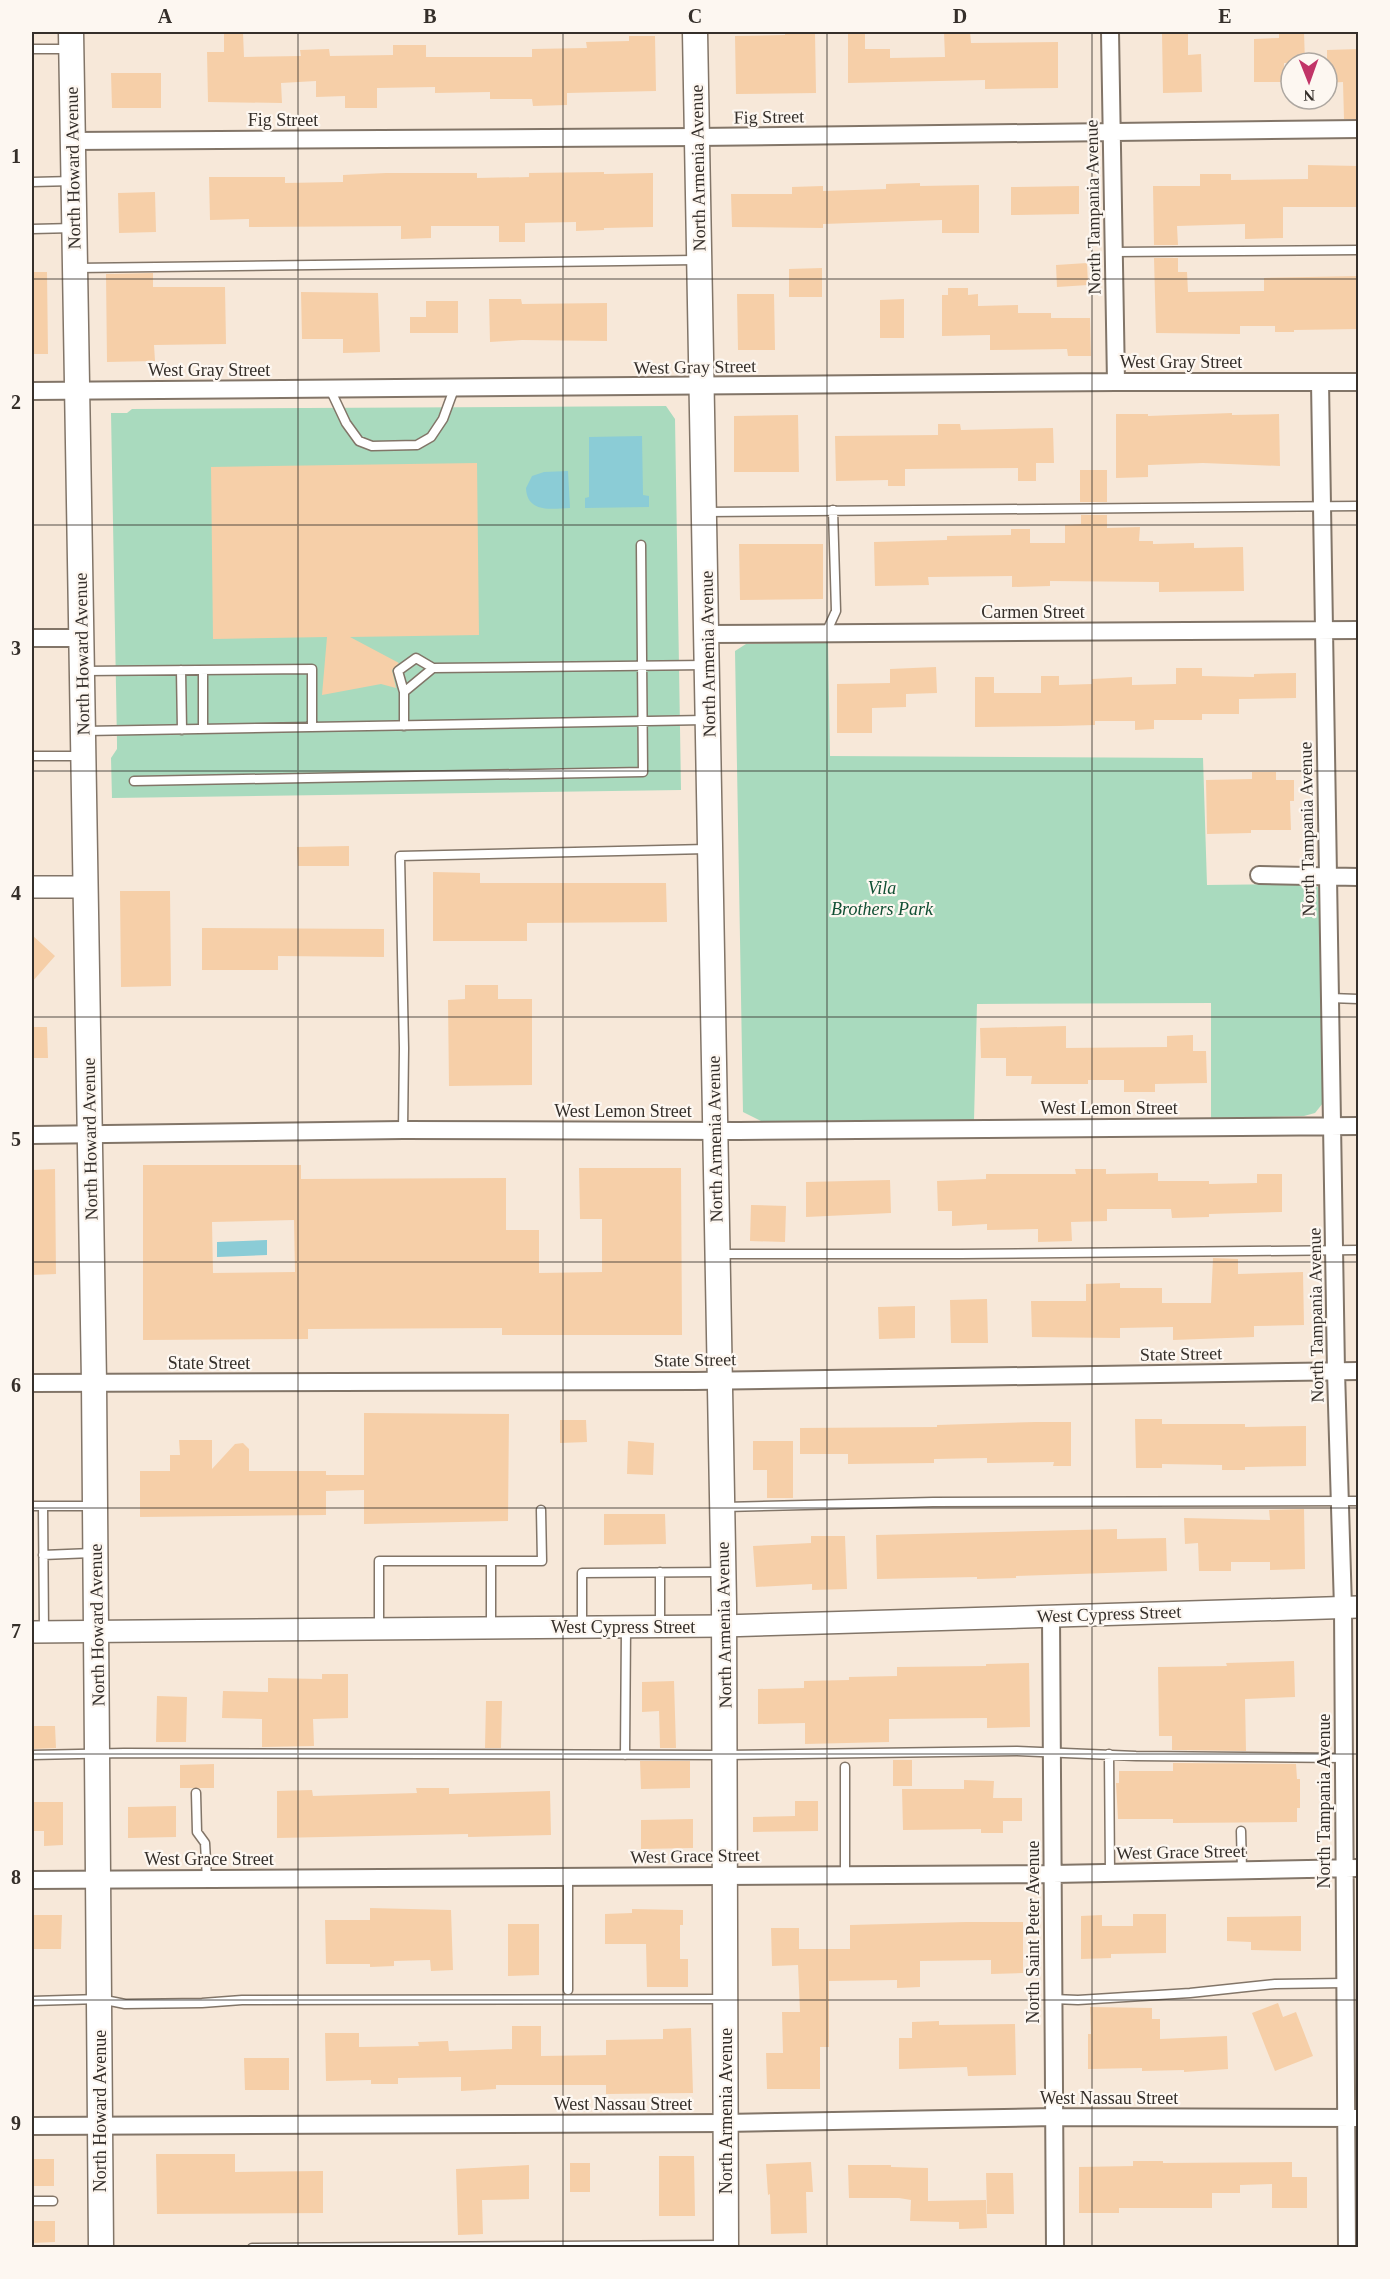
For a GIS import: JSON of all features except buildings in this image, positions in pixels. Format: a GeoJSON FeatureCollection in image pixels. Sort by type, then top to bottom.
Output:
{"type":"FeatureCollection","features":[{"type":"Feature","properties":{"kind":"main road","name":"North Armenia Avenue"},"geometry":{"type":"LineString","coordinates":[[695,32],[708,633],[714,1131],[723,1572],[726,2246]]}},
{"type":"Feature","properties":{"kind":"main road","name":"North Howard Avenue"},"geometry":{"type":"LineString","coordinates":[[71,40],[94,1383],[99,1754],[101,2247]]}},
{"type":"Feature","properties":{"kind":"street","name":"North Tampania Avenue"},"geometry":{"type":"LineString","coordinates":[[1110,32],[1116,382]]}},
{"type":"Feature","properties":{"kind":"street","name":"Fig Street"},"geometry":{"type":"LineString","coordinates":[[72,141],[697,137],[1359,129]]}},
{"type":"Feature","properties":{"kind":"street","name":"North Tampania Avenue"},"geometry":{"type":"LineString","coordinates":[[1320,382],[1336,1371],[1340,1502],[1351,1608],[1344,1758],[1351,1868],[1345,1983],[1352,2118],[1347,2247]]}},
{"type":"Feature","properties":{"kind":"street","name":"West Gray Street"},"geometry":{"type":"LineString","coordinates":[[32,391],[1359,382]]}},
{"type":"Feature","properties":{"kind":"street","name":"Carmen Street"},"geometry":{"type":"LineString","coordinates":[[708,633],[1359,630]]}},
{"type":"Feature","properties":{"kind":"street"},"geometry":{"type":"LineString","coordinates":[[32,638],[82,638]]}},
{"type":"Feature","properties":{"kind":"street"},"geometry":{"type":"LineString","coordinates":[[1259,875],[1359,877]]}},
{"type":"Feature","properties":{"kind":"street"},"geometry":{"type":"LineString","coordinates":[[32,887],[86,887]]}},
{"type":"Feature","properties":{"kind":"street","name":"West Lemon Street"},"geometry":{"type":"LineString","coordinates":[[32,1135],[403,1130],[714,1131],[1359,1126]]}},
{"type":"Feature","properties":{"kind":"street","name":"State Street"},"geometry":{"type":"LineString","coordinates":[[32,1383],[720,1380],[1359,1371]]}},
{"type":"Feature","properties":{"kind":"street","name":"West Cypress Street"},"geometry":{"type":"LineString","coordinates":[[38,1632],[723,1626],[1351,1608]]}},
{"type":"Feature","properties":{"kind":"street","name":"North Saint Peter Avenue"},"geometry":{"type":"LineString","coordinates":[[1051,1616],[1054,2247]]}},
{"type":"Feature","properties":{"kind":"street","name":"West Grace Street"},"geometry":{"type":"LineString","coordinates":[[32,1880],[1053,1874],[1351,1868]]}},
{"type":"Feature","properties":{"kind":"street","name":"West Nassau Street"},"geometry":{"type":"LineString","coordinates":[[32,2126],[725,2123],[1054,2117],[1352,2118]]}},
{"type":"Feature","properties":{"kind":"lane"},"geometry":{"type":"LineString","coordinates":[[32,49],[71,40]]}},
{"type":"Feature","properties":{"kind":"lane"},"geometry":{"type":"LineString","coordinates":[[32,182],[74,181]]}},
{"type":"Feature","properties":{"kind":"lane"},"geometry":{"type":"LineString","coordinates":[[32,229],[74,228]]}},
{"type":"Feature","properties":{"kind":"lane"},"geometry":{"type":"LineString","coordinates":[[1113,252],[1359,250]]}},
{"type":"Feature","properties":{"kind":"lane"},"geometry":{"type":"LineString","coordinates":[[75,268],[700,260]]}},
{"type":"Feature","properties":{"kind":"lane"},"geometry":{"type":"LineString","coordinates":[[330,389],[346,423],[360,441],[379,446],[417,445],[431,437],[443,419],[454,389]]}},
{"type":"Feature","properties":{"kind":"lane"},"geometry":{"type":"LineString","coordinates":[[705,512],[1359,506]]}},
{"type":"Feature","properties":{"kind":"lane"},"geometry":{"type":"LineString","coordinates":[[826,633],[836,610],[833,510]]}},
{"type":"Feature","properties":{"kind":"lane"},"geometry":{"type":"LineString","coordinates":[[134,781],[644,772],[641,545]]}},
{"type":"Feature","properties":{"kind":"lane"},"geometry":{"type":"LineString","coordinates":[[404,726],[404,692],[398,671],[416,658],[433,668],[708,665]]}},
{"type":"Feature","properties":{"kind":"lane"},"geometry":{"type":"LineString","coordinates":[[404,692],[433,668]]}},
{"type":"Feature","properties":{"kind":"lane"},"geometry":{"type":"LineString","coordinates":[[82,671],[312,669],[312,727]]}},
{"type":"Feature","properties":{"kind":"lane"},"geometry":{"type":"LineString","coordinates":[[181,670],[182,730]]}},
{"type":"Feature","properties":{"kind":"lane"},"geometry":{"type":"LineString","coordinates":[[202,729],[203,670]]}},
{"type":"Feature","properties":{"kind":"lane"},"geometry":{"type":"LineString","coordinates":[[83,731],[709,720]]}},
{"type":"Feature","properties":{"kind":"lane"},"geometry":{"type":"LineString","coordinates":[[32,756],[83,756]]}},
{"type":"Feature","properties":{"kind":"lane"},"geometry":{"type":"LineString","coordinates":[[403,1130],[404,1048],[400,856],[711,849]]}},
{"type":"Feature","properties":{"kind":"lane"},"geometry":{"type":"LineString","coordinates":[[1329,998],[1359,999]]}},
{"type":"Feature","properties":{"kind":"lane"},"geometry":{"type":"LineString","coordinates":[[717,1254],[1359,1250]]}},
{"type":"Feature","properties":{"kind":"lane"},"geometry":{"type":"LineString","coordinates":[[722,1508],[933,1502],[1340,1502],[1359,1500]]}},
{"type":"Feature","properties":{"kind":"lane"},"geometry":{"type":"LineString","coordinates":[[32,1506],[95,1506]]}},
{"type":"Feature","properties":{"kind":"lane"},"geometry":{"type":"LineString","coordinates":[[38,1632],[43,1555],[43,1506]]}},
{"type":"Feature","properties":{"kind":"lane"},"geometry":{"type":"LineString","coordinates":[[379,1629],[379,1561],[542,1561],[541,1510]]}},
{"type":"Feature","properties":{"kind":"lane"},"geometry":{"type":"LineString","coordinates":[[43,1555],[96,1553]]}},
{"type":"Feature","properties":{"kind":"lane"},"geometry":{"type":"LineString","coordinates":[[491,1561],[491,1628]]}},
{"type":"Feature","properties":{"kind":"lane"},"geometry":{"type":"LineString","coordinates":[[660,1572],[660,1627]]}},
{"type":"Feature","properties":{"kind":"lane"},"geometry":{"type":"LineString","coordinates":[[582,1628],[582,1573],[723,1572]]}},
{"type":"Feature","properties":{"kind":"lane"},"geometry":{"type":"LineString","coordinates":[[625,1755],[626,1627]]}},
{"type":"Feature","properties":{"kind":"lane"},"geometry":{"type":"LineString","coordinates":[[32,1755],[725,1755],[1017,1751],[1136,1756],[1344,1758]]}},
{"type":"Feature","properties":{"kind":"lane"},"geometry":{"type":"LineString","coordinates":[[1109,1754],[1110,1873]]}},
{"type":"Feature","properties":{"kind":"lane"},"geometry":{"type":"LineString","coordinates":[[845,1767],[845,1874]]}},
{"type":"Feature","properties":{"kind":"lane"},"geometry":{"type":"LineString","coordinates":[[196,1793],[197,1832],[205,1843],[207,1879]]}},
{"type":"Feature","properties":{"kind":"lane"},"geometry":{"type":"LineString","coordinates":[[1241,1831],[1242,1870]]}},
{"type":"Feature","properties":{"kind":"lane"},"geometry":{"type":"LineString","coordinates":[[568,1877],[568,1990]]}},
{"type":"Feature","properties":{"kind":"lane"},"geometry":{"type":"LineString","coordinates":[[1053,1999],[1078,2000],[1190,1993],[1275,1984],[1345,1983]]}},
{"type":"Feature","properties":{"kind":"lane"},"geometry":{"type":"LineString","coordinates":[[32,2001],[100,1999],[136,2004],[242,2000],[726,1999]]}},
{"type":"Feature","properties":{"kind":"lane"},"geometry":{"type":"LineString","coordinates":[[32,2201],[53,2201]]}},
{"type":"Feature","properties":{"kind":"lane"},"geometry":{"type":"LineString","coordinates":[[252,2247],[726,2246]]}},
{"type":"Feature","properties":{"kind":"green space"},"geometry":{"type":"Polygon","coordinates":[[[666,406],[675,419],[681,790],[112,798],[111,758],[117,749],[117,742],[111,413],[127,413],[132,409],[666,406]]]}},
{"type":"Feature","properties":{"kind":"green space","name":"Vila Brothers Park"},"geometry":{"type":"Polygon","coordinates":[[[828,642],[830,756],[1203,758],[1207,885],[1307,884],[1318,887],[1321,898],[1323,1103],[1315,1113],[1304,1116],[1211,1119],[1211,1003],[977,1004],[974,1120],[761,1121],[743,1112],[735,651],[746,644],[828,642]]]}},
{"type":"Feature","properties":{"kind":"water"},"geometry":{"type":"Polygon","coordinates":[[[642,436],[643,495],[649,496],[649,507],[585,508],[585,498],[589,497],[589,437],[642,436]]]}},
{"type":"Feature","properties":{"kind":"water"},"geometry":{"type":"Polygon","coordinates":[[[568,471],[570,508],[541,508],[531,502],[526,488],[532,476],[544,472],[568,471]]]}},
{"type":"Feature","properties":{"kind":"water"},"geometry":{"type":"Polygon","coordinates":[[[267,1240],[267,1255],[217,1257],[217,1242],[267,1240]]]}}]}
